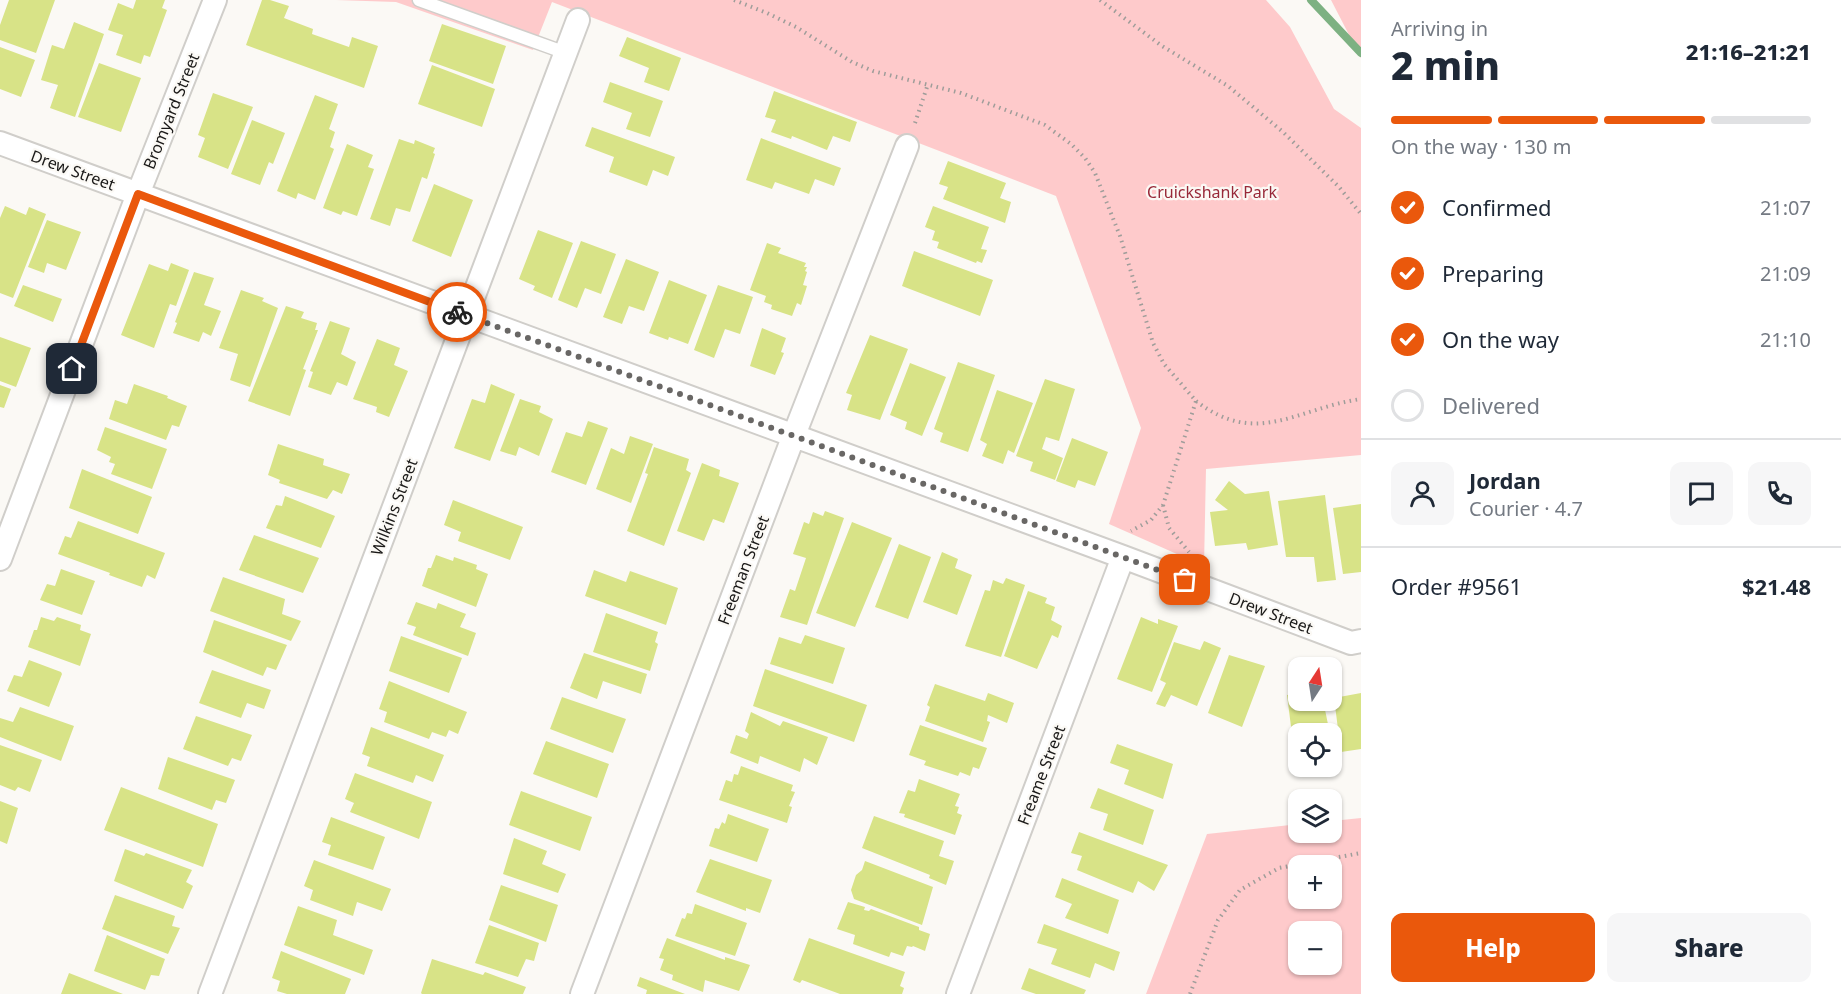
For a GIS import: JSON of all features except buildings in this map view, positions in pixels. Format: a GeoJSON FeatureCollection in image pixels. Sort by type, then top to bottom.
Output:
{"type":"FeatureCollection","features":[{"type":"Feature","properties":{"kind":"street","name":"Bromyard Street"},"geometry":{"type":"LineString","coordinates":[[0,559],[138,194],[215,0]]}},
{"type":"Feature","properties":{"kind":"street","name":"Wilkins Street"},"geometry":{"type":"LineString","coordinates":[[210,994],[578,20]]}},
{"type":"Feature","properties":{"kind":"street","name":"Drew Street"},"geometry":{"type":"LineString","coordinates":[[0,143],[1124,556],[1351,642],[1361,640]]}},
{"type":"Feature","properties":{"kind":"street","name":"Freeman Street"},"geometry":{"type":"LineString","coordinates":[[582,994],[794,435],[907,146]]}},
{"type":"Feature","properties":{"kind":"street","name":"Freame Street"},"geometry":{"type":"LineString","coordinates":[[958,994],[1124,556]]}},
{"type":"Feature","properties":{"kind":"lane"},"geometry":{"type":"LineString","coordinates":[[419,0],[566,53]]}},
{"type":"Feature","properties":{"kind":"path"},"geometry":{"type":"LineString","coordinates":[[734,0],[787,22],[852,62],[873,71],[961,93],[1045,125],[1071,144],[1085,158],[1095,173],[1120,236],[1154,343],[1164,364],[1196,401],[1223,418],[1255,424],[1288,420],[1330,406],[1361,399]]}},
{"type":"Feature","properties":{"kind":"path"},"geometry":{"type":"LineString","coordinates":[[1100,0],[1162,46],[1194,64],[1237,94],[1283,132],[1338,187],[1361,214]]}},
{"type":"Feature","properties":{"kind":"path"},"geometry":{"type":"LineString","coordinates":[[907,146],[928,84]]}},
{"type":"Feature","properties":{"kind":"path"},"geometry":{"type":"LineString","coordinates":[[1131,531],[1150,520],[1163,505],[1196,401]]}},
{"type":"Feature","properties":{"kind":"path"},"geometry":{"type":"LineString","coordinates":[[1163,505],[1169,528],[1189,552]]}},
{"type":"Feature","properties":{"kind":"path"},"geometry":{"type":"LineString","coordinates":[[1190,994],[1218,920],[1240,890],[1279,868],[1361,853]]}},
{"type":"Feature","properties":{"kind":"green space","name":"Cruickshank Park"},"geometry":{"type":"Polygon","coordinates":[[[336,0],[1266,0],[1290,27],[1334,109],[1361,128],[1361,455],[1206,469],[1204,566],[1109,524],[1141,428],[1056,196],[552,2],[533,50],[396,2],[336,0]]]}},
{"type":"Feature","properties":{"kind":"green space"},"geometry":{"type":"Polygon","coordinates":[[[1331,0],[1361,0],[1361,58],[1331,0]]]}},
{"type":"Feature","properties":{"kind":"green space"},"geometry":{"type":"Polygon","coordinates":[[[1361,818],[1361,994],[1146,994],[1207,834],[1288,825],[1288,843],[1342,843],[1342,820],[1361,818]]]}},
{"type":"Feature","properties":{"kind":"waterway"},"geometry":{"type":"LineString","coordinates":[[1311,0],[1361,53]]}},
{"type":"Feature","properties":{"kind":"way so far"},"geometry":{"type":"LineString","coordinates":[[457,312],[1185,580]]}},
{"type":"Feature","properties":{"kind":"route"},"geometry":{"type":"LineString","coordinates":[[72,369],[138,194],[457,312]]}}]}
